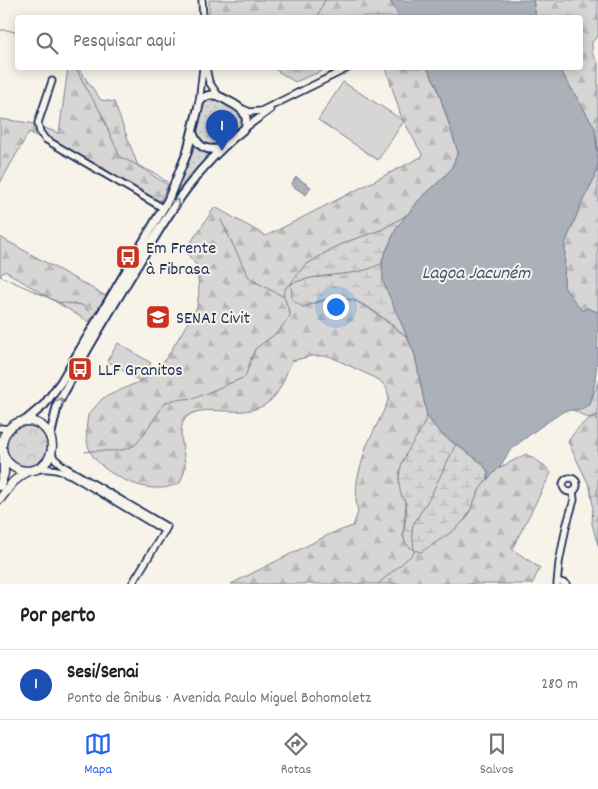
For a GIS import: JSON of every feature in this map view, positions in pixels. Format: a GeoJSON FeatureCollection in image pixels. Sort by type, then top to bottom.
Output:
{"type":"FeatureCollection","features":[{"type":"Feature","properties":{"kind":"main road"},"geometry":{"type":"LineString","coordinates":[[0,486],[4,473],[3,439],[9,429],[25,421],[39,424],[50,437],[51,451],[46,462],[13,482],[0,499]]}},
{"type":"Feature","properties":{"kind":"main road"},"geometry":{"type":"LineString","coordinates":[[2,448],[12,466],[31,470]]}},
{"type":"Feature","properties":{"kind":"street"},"geometry":{"type":"LineString","coordinates":[[202,0],[203,15]]}},
{"type":"Feature","properties":{"kind":"street"},"geometry":{"type":"LineString","coordinates":[[25,421],[44,405],[61,382],[163,208],[184,163],[193,132],[205,70]]}},
{"type":"Feature","properties":{"kind":"street"},"geometry":{"type":"LineString","coordinates":[[206,70],[210,85],[218,95],[250,112],[258,112],[282,102],[344,70]]}},
{"type":"Feature","properties":{"kind":"street"},"geometry":{"type":"LineString","coordinates":[[52,81],[38,123],[40,132],[45,139],[163,208]]}},
{"type":"Feature","properties":{"kind":"street"},"geometry":{"type":"LineString","coordinates":[[199,104],[208,95],[218,95]]}},
{"type":"Feature","properties":{"kind":"street"},"geometry":{"type":"LineString","coordinates":[[50,437],[58,403],[68,383],[162,224],[192,180],[221,148],[245,128],[282,102]]}},
{"type":"Feature","properties":{"kind":"street"},"geometry":{"type":"LineString","coordinates":[[241,108],[246,117],[245,128]]}},
{"type":"Feature","properties":{"kind":"street"},"geometry":{"type":"LineString","coordinates":[[193,132],[195,139],[203,147],[212,150],[221,148]]}},
{"type":"Feature","properties":{"kind":"street"},"geometry":{"type":"LineString","coordinates":[[0,428],[9,429]]}},
{"type":"Feature","properties":{"kind":"street"},"geometry":{"type":"LineString","coordinates":[[51,451],[54,458],[63,466],[166,529]]}},
{"type":"Feature","properties":{"kind":"street"},"geometry":{"type":"LineString","coordinates":[[31,470],[45,467],[71,475],[166,529]]}},
{"type":"Feature","properties":{"kind":"street"},"geometry":{"type":"LineString","coordinates":[[566,584],[558,582],[559,562],[574,500],[573,491]]}},
{"type":"Feature","properties":{"kind":"street"},"geometry":{"type":"LineString","coordinates":[[132,584],[166,529]]}},
{"type":"Feature","properties":{"kind":"green space"},"geometry":{"type":"Polygon","coordinates":[[[209,0],[390,0],[398,15],[209,15],[209,0]]]}},
{"type":"Feature","properties":{"kind":"green space"},"geometry":{"type":"Polygon","coordinates":[[[533,0],[598,0],[598,36],[592,42],[592,53],[598,63],[598,152],[595,128],[560,70],[583,70],[583,15],[536,15],[533,0]]]}},
{"type":"Feature","properties":{"kind":"green space"},"geometry":{"type":"Polygon","coordinates":[[[68,70],[79,70],[101,100],[114,102],[138,166],[168,185],[158,205],[29,132],[0,183],[0,119],[30,123],[59,133],[68,70]]]}},
{"type":"Feature","properties":{"kind":"green space"},"geometry":{"type":"Polygon","coordinates":[[[276,70],[323,70],[322,71],[295,82],[276,70]]]}},
{"type":"Feature","properties":{"kind":"green space"},"geometry":{"type":"Polygon","coordinates":[[[387,70],[428,70],[436,84],[458,152],[451,169],[420,199],[407,215],[381,230],[330,250],[304,266],[303,307],[335,297],[355,301],[367,307],[407,337],[415,355],[427,416],[422,429],[402,464],[399,479],[401,493],[406,504],[403,537],[410,548],[433,544],[456,528],[467,518],[480,487],[499,468],[526,454],[544,465],[551,473],[512,549],[540,568],[532,584],[231,584],[330,534],[353,526],[358,512],[356,502],[357,480],[366,447],[389,397],[386,387],[371,376],[329,356],[311,356],[292,361],[276,394],[263,406],[253,410],[196,412],[188,416],[184,421],[181,433],[185,462],[183,476],[180,483],[164,488],[152,488],[132,483],[103,467],[91,453],[88,444],[86,429],[88,415],[103,398],[143,380],[158,369],[169,354],[197,307],[199,291],[197,266],[185,251],[215,207],[266,236],[423,156],[401,116],[387,70]]]}},
{"type":"Feature","properties":{"kind":"green space"},"geometry":{"type":"Polygon","coordinates":[[[343,82],[404,121],[378,160],[318,120],[343,82]]]}},
{"type":"Feature","properties":{"kind":"green space"},"geometry":{"type":"Polygon","coordinates":[[[214,97],[238,110],[243,116],[243,124],[240,129],[217,146],[203,144],[197,133],[201,106],[204,101],[214,97]]]}},
{"type":"Feature","properties":{"kind":"green space"},"geometry":{"type":"Polygon","coordinates":[[[193,143],[210,153],[210,155],[175,198],[133,268],[131,268],[172,197],[193,143]]]}},
{"type":"Feature","properties":{"kind":"green space"},"geometry":{"type":"Polygon","coordinates":[[[598,162],[598,312],[587,308],[582,311],[564,287],[565,244],[582,202],[595,177],[598,162]]]}},
{"type":"Feature","properties":{"kind":"green space"},"geometry":{"type":"Polygon","coordinates":[[[407,215],[397,227],[382,260],[407,337],[373,310],[354,300],[333,298],[303,307],[292,300],[291,283],[304,266],[330,250],[381,230],[407,215]]]}},
{"type":"Feature","properties":{"kind":"green space"},"geometry":{"type":"Polygon","coordinates":[[[0,237],[106,296],[89,322],[5,271],[0,276],[0,237]]]}},
{"type":"Feature","properties":{"kind":"green space"},"geometry":{"type":"Polygon","coordinates":[[[118,343],[151,363],[140,381],[107,361],[118,343]]]}},
{"type":"Feature","properties":{"kind":"green space"},"geometry":{"type":"Polygon","coordinates":[[[598,379],[598,415],[588,418],[573,410],[588,403],[598,379]]]}},
{"type":"Feature","properties":{"kind":"green space"},"geometry":{"type":"Polygon","coordinates":[[[598,415],[598,545],[592,524],[593,506],[590,487],[568,442],[580,426],[598,415]]]}},
{"type":"Feature","properties":{"kind":"green space"},"geometry":{"type":"Polygon","coordinates":[[[427,416],[440,433],[482,463],[488,472],[488,479],[478,492],[464,521],[446,536],[421,552],[412,549],[404,538],[407,511],[406,504],[401,495],[399,478],[402,463],[427,416]]]}},
{"type":"Feature","properties":{"kind":"green space"},"geometry":{"type":"Polygon","coordinates":[[[27,425],[42,431],[48,446],[42,461],[27,467],[12,461],[6,446],[12,431],[27,425]]]}},
{"type":"Feature","properties":{"kind":"water"},"geometry":{"type":"Polygon","coordinates":[[[390,0],[533,0],[536,15],[398,15],[390,0]]]}},
{"type":"Feature","properties":{"kind":"water","name":"Lagoa Jacuném"},"geometry":{"type":"Polygon","coordinates":[[[428,70],[560,70],[595,128],[598,162],[595,177],[582,202],[565,244],[564,287],[582,311],[587,308],[598,312],[596,371],[590,405],[581,409],[564,411],[540,427],[511,449],[499,468],[488,479],[488,472],[482,463],[440,433],[427,416],[415,355],[383,282],[382,260],[397,227],[420,199],[451,169],[458,152],[436,84],[428,70]]]}},
{"type":"Feature","properties":{"kind":"water"},"geometry":{"type":"Polygon","coordinates":[[[296,177],[311,187],[306,195],[291,185],[296,177]]]}},
{"type":"Feature","properties":{"kind":"waterway"},"geometry":{"type":"LineString","coordinates":[[318,15],[325,0]]}},
{"type":"Feature","properties":{"kind":"waterway"},"geometry":{"type":"LineString","coordinates":[[0,30],[15,32]]}},
{"type":"Feature","properties":{"kind":"waterway"},"geometry":{"type":"LineString","coordinates":[[77,70],[100,111],[120,157],[156,174],[168,183]]}},
{"type":"Feature","properties":{"kind":"waterway"},"geometry":{"type":"LineString","coordinates":[[221,220],[248,276],[284,297]]}},
{"type":"Feature","properties":{"kind":"waterway"},"geometry":{"type":"LineString","coordinates":[[85,452],[118,451],[131,447],[137,443],[166,402],[195,398],[245,377],[255,349],[278,332],[290,316],[283,294],[287,286],[294,282],[313,278],[353,273],[383,263]]}},
{"type":"Feature","properties":{"kind":"waterway"},"geometry":{"type":"LineString","coordinates":[[0,276],[58,302],[82,305],[90,312]]}},
{"type":"Feature","properties":{"kind":"waterway","name":"Lagoa Jacuném"},"geometry":{"type":"LineString","coordinates":[[378,584],[414,553],[413,525],[431,495],[456,444]]}},
{"type":"Feature","properties":{"kind":"place","name":"Sesi/Senai"},"geometry":{"type":"Point","coordinates":[222,151]}},
{"type":"Feature","properties":{"kind":"place","name":"Em Frente à Fibrasa"},"geometry":{"type":"Point","coordinates":[128,257]}},
{"type":"Feature","properties":{"kind":"place","name":"SENAI Civit"},"geometry":{"type":"Point","coordinates":[158,317]}},
{"type":"Feature","properties":{"kind":"place","name":"LLF Granitos"},"geometry":{"type":"Point","coordinates":[80,369]}}]}
